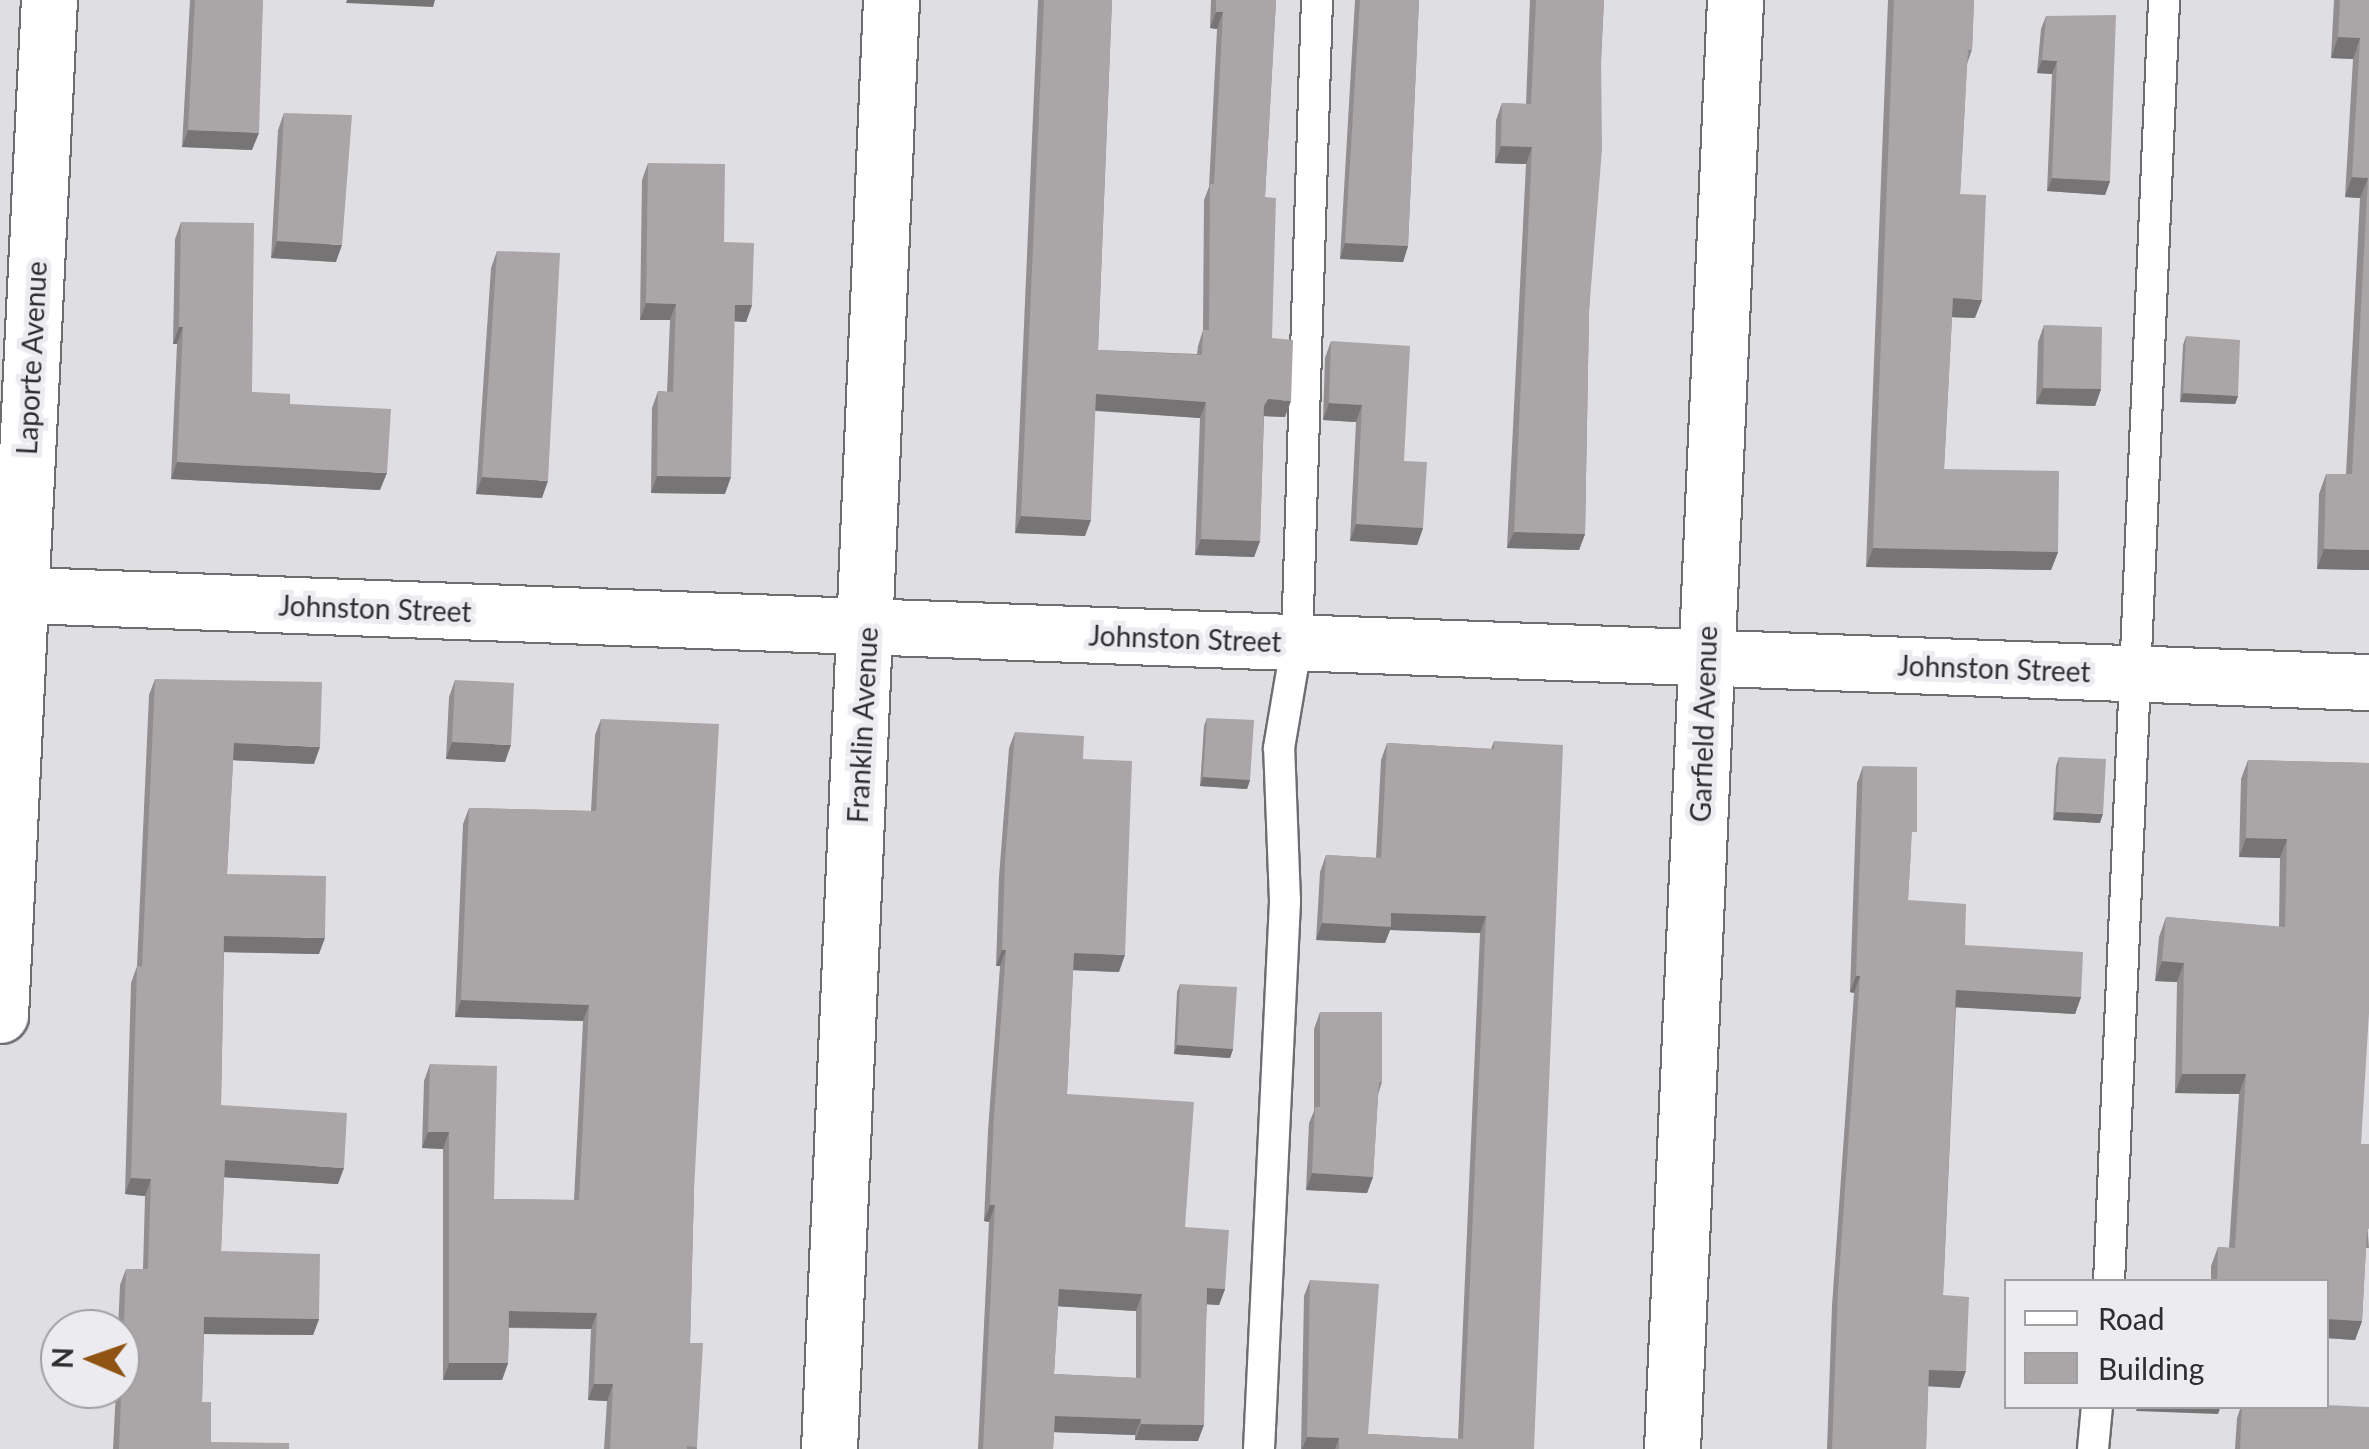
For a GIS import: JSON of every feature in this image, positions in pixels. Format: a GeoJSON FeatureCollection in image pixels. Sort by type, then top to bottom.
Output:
{"type":"FeatureCollection","features":[{"type":"Feature","properties":{"kind":"street","name":"Laporte Avenue"},"geometry":{"type":"LineString","coordinates":[[0,1015],[9,594],[49,0]]}},
{"type":"Feature","properties":{"kind":"street","name":"Franklin Avenue"},"geometry":{"type":"LineString","coordinates":[[829,1449],[891,0]]}},
{"type":"Feature","properties":{"kind":"street","name":"Garfield Avenue"},"geometry":{"type":"LineString","coordinates":[[1672,1449],[1735,0]]}},
{"type":"Feature","properties":{"kind":"street","name":"Johnston Street"},"geometry":{"type":"LineString","coordinates":[[9,594],[2369,682]]}},
{"type":"Feature","properties":{"kind":"lane"},"geometry":{"type":"LineString","coordinates":[[1259,1449],[1285,901],[1278,748],[1297,642],[1318,0]]}},
{"type":"Feature","properties":{"kind":"lane"},"geometry":{"type":"LineString","coordinates":[[2109,1279],[2164,0]]}},
{"type":"Feature","properties":{"kind":"lane"},"geometry":{"type":"LineString","coordinates":[[2094,1449],[2098,1409]]}},
{"type":"Feature","properties":{"kind":"building"},"geometry":{"type":"Polygon","coordinates":[[[195,0],[263,0],[259,133],[188,130],[195,0]]]}},
{"type":"Feature","properties":{"kind":"building"},"geometry":{"type":"Polygon","coordinates":[[[1044,0],[1112,0],[1098,350],[1202,355],[1203,330],[1209,330],[1210,184],[1214,184],[1223,12],[1216,12],[1216,0],[1276,0],[1265,197],[1276,198],[1272,338],[1293,340],[1291,401],[1268,399],[1264,406],[1260,541],[1201,539],[1206,402],[1096,394],[1091,520],[1021,516],[1044,0]]]}},
{"type":"Feature","properties":{"kind":"building"},"geometry":{"type":"Polygon","coordinates":[[[1360,0],[1419,0],[1408,246],[1345,243],[1360,0]]]}},
{"type":"Feature","properties":{"kind":"building"},"geometry":{"type":"Polygon","coordinates":[[[1536,0],[1604,0],[1602,149],[1589,312],[1585,534],[1514,532],[1532,147],[1501,146],[1502,103],[1531,104],[1536,0]]]}},
{"type":"Feature","properties":{"kind":"building"},"geometry":{"type":"Polygon","coordinates":[[[1894,0],[1974,0],[1960,194],[1986,195],[1982,300],[1953,298],[1944,469],[2059,471],[2058,552],[1873,548],[1894,0]]]}},
{"type":"Feature","properties":{"kind":"building"},"geometry":{"type":"Polygon","coordinates":[[[2340,0],[2369,0],[2369,550],[2324,549],[2326,474],[2352,474],[2368,178],[2352,177],[2360,38],[2338,37],[2340,0]]]}},
{"type":"Feature","properties":{"kind":"building"},"geometry":{"type":"Polygon","coordinates":[[[2116,15],[2110,181],[2052,178],[2057,61],[2042,60],[2046,16],[2116,15]]]}},
{"type":"Feature","properties":{"kind":"building"},"geometry":{"type":"Polygon","coordinates":[[[284,113],[352,115],[342,245],[277,241],[284,113]]]}},
{"type":"Feature","properties":{"kind":"building"},"geometry":{"type":"Polygon","coordinates":[[[648,163],[725,164],[724,242],[754,243],[752,305],[735,305],[731,477],[657,476],[658,391],[673,392],[676,304],[646,303],[648,163]]]}},
{"type":"Feature","properties":{"kind":"building"},"geometry":{"type":"Polygon","coordinates":[[[181,222],[254,223],[252,392],[290,394],[290,404],[391,409],[387,473],[177,462],[183,327],[179,327],[181,222]]]}},
{"type":"Feature","properties":{"kind":"building"},"geometry":{"type":"Polygon","coordinates":[[[497,251],[560,253],[548,481],[482,477],[497,251]]]}},
{"type":"Feature","properties":{"kind":"building"},"geometry":{"type":"Polygon","coordinates":[[[2044,325],[2102,327],[2101,389],[2043,388],[2044,325]]]}},
{"type":"Feature","properties":{"kind":"building"},"geometry":{"type":"Polygon","coordinates":[[[2186,336],[2240,340],[2238,396],[2183,393],[2186,336]]]}},
{"type":"Feature","properties":{"kind":"building"},"geometry":{"type":"Polygon","coordinates":[[[1331,341],[1410,346],[1404,461],[1427,462],[1423,528],[1356,524],[1362,405],[1329,403],[1331,341]]]}},
{"type":"Feature","properties":{"kind":"building"},"geometry":{"type":"Polygon","coordinates":[[[155,679],[322,682],[320,747],[234,743],[227,874],[326,876],[325,938],[224,936],[221,1105],[347,1113],[344,1168],[225,1160],[221,1251],[320,1254],[319,1319],[204,1317],[202,1402],[211,1402],[211,1442],[289,1443],[289,1449],[119,1449],[121,1409],[140,1409],[140,1309],[124,1309],[126,1269],[148,1269],[151,1179],[131,1178],[137,966],[142,967],[155,679]]]}},
{"type":"Feature","properties":{"kind":"building"},"geometry":{"type":"Polygon","coordinates":[[[455,680],[514,683],[511,745],[452,742],[455,680]]]}},
{"type":"Feature","properties":{"kind":"building"},"geometry":{"type":"Polygon","coordinates":[[[1207,718],[1254,720],[1250,780],[1203,777],[1207,718]]]}},
{"type":"Feature","properties":{"kind":"building"},"geometry":{"type":"Polygon","coordinates":[[[601,719],[719,724],[694,1190],[690,1343],[703,1343],[697,1447],[687,1449],[610,1449],[613,1384],[594,1384],[597,1313],[509,1311],[508,1363],[449,1363],[449,1132],[428,1132],[430,1064],[497,1066],[494,1199],[579,1200],[589,1005],[461,1000],[469,808],[596,811],[601,719]]]}},
{"type":"Feature","properties":{"kind":"building"},"geometry":{"type":"Polygon","coordinates":[[[1015,732],[1084,736],[1083,759],[1132,761],[1125,955],[1074,953],[1067,1094],[1194,1102],[1185,1227],[1229,1230],[1225,1289],[1207,1288],[1204,1425],[1055,1416],[1053,1449],[983,1449],[995,1205],[990,1205],[994,1115],[1006,950],[1002,950],[1015,732]],[[1059,1289],[1054,1374],[1141,1378],[1142,1294],[1059,1289]]]}},
{"type":"Feature","properties":{"kind":"building"},"geometry":{"type":"Polygon","coordinates":[[[1494,741],[1563,745],[1534,1449],[1339,1449],[1339,1438],[1307,1437],[1310,1280],[1379,1284],[1368,1434],[1463,1439],[1486,916],[1391,913],[1391,927],[1322,923],[1326,855],[1381,858],[1387,743],[1494,749],[1494,741]]]}},
{"type":"Feature","properties":{"kind":"building"},"geometry":{"type":"Polygon","coordinates":[[[2059,757],[2106,759],[2103,814],[2056,812],[2059,757]]]}},
{"type":"Feature","properties":{"kind":"building"},"geometry":{"type":"Polygon","coordinates":[[[2248,760],[2369,763],[2369,1013],[2361,1144],[2369,1144],[2369,1229],[2362,1321],[2329,1319],[2329,1279],[2217,1279],[2218,1247],[2235,1248],[2246,1074],[2182,1074],[2184,963],[2162,961],[2166,917],[2285,927],[2287,839],[2246,838],[2248,760]]]}},
{"type":"Feature","properties":{"kind":"building"},"geometry":{"type":"Polygon","coordinates":[[[1863,766],[1917,767],[1917,832],[1912,832],[1908,900],[1966,904],[1965,945],[2083,952],[2081,997],[1956,990],[1943,1295],[1969,1297],[1966,1371],[1929,1370],[1926,1449],[1832,1449],[1838,1290],[1860,976],[1856,976],[1863,766]]]}},
{"type":"Feature","properties":{"kind":"building"},"geometry":{"type":"Polygon","coordinates":[[[1180,984],[1237,987],[1233,1049],[1177,1045],[1180,984]]]}},
{"type":"Feature","properties":{"kind":"building"},"geometry":{"type":"Polygon","coordinates":[[[1320,1012],[1382,1012],[1382,1082],[1373,1177],[1312,1173],[1315,1107],[1320,1107],[1320,1012]]]}},
{"type":"Feature","properties":{"kind":"building"},"geometry":{"type":"Polygon","coordinates":[[[2369,1407],[2369,1449],[2240,1449],[2242,1409],[2369,1407]]]}}]}
